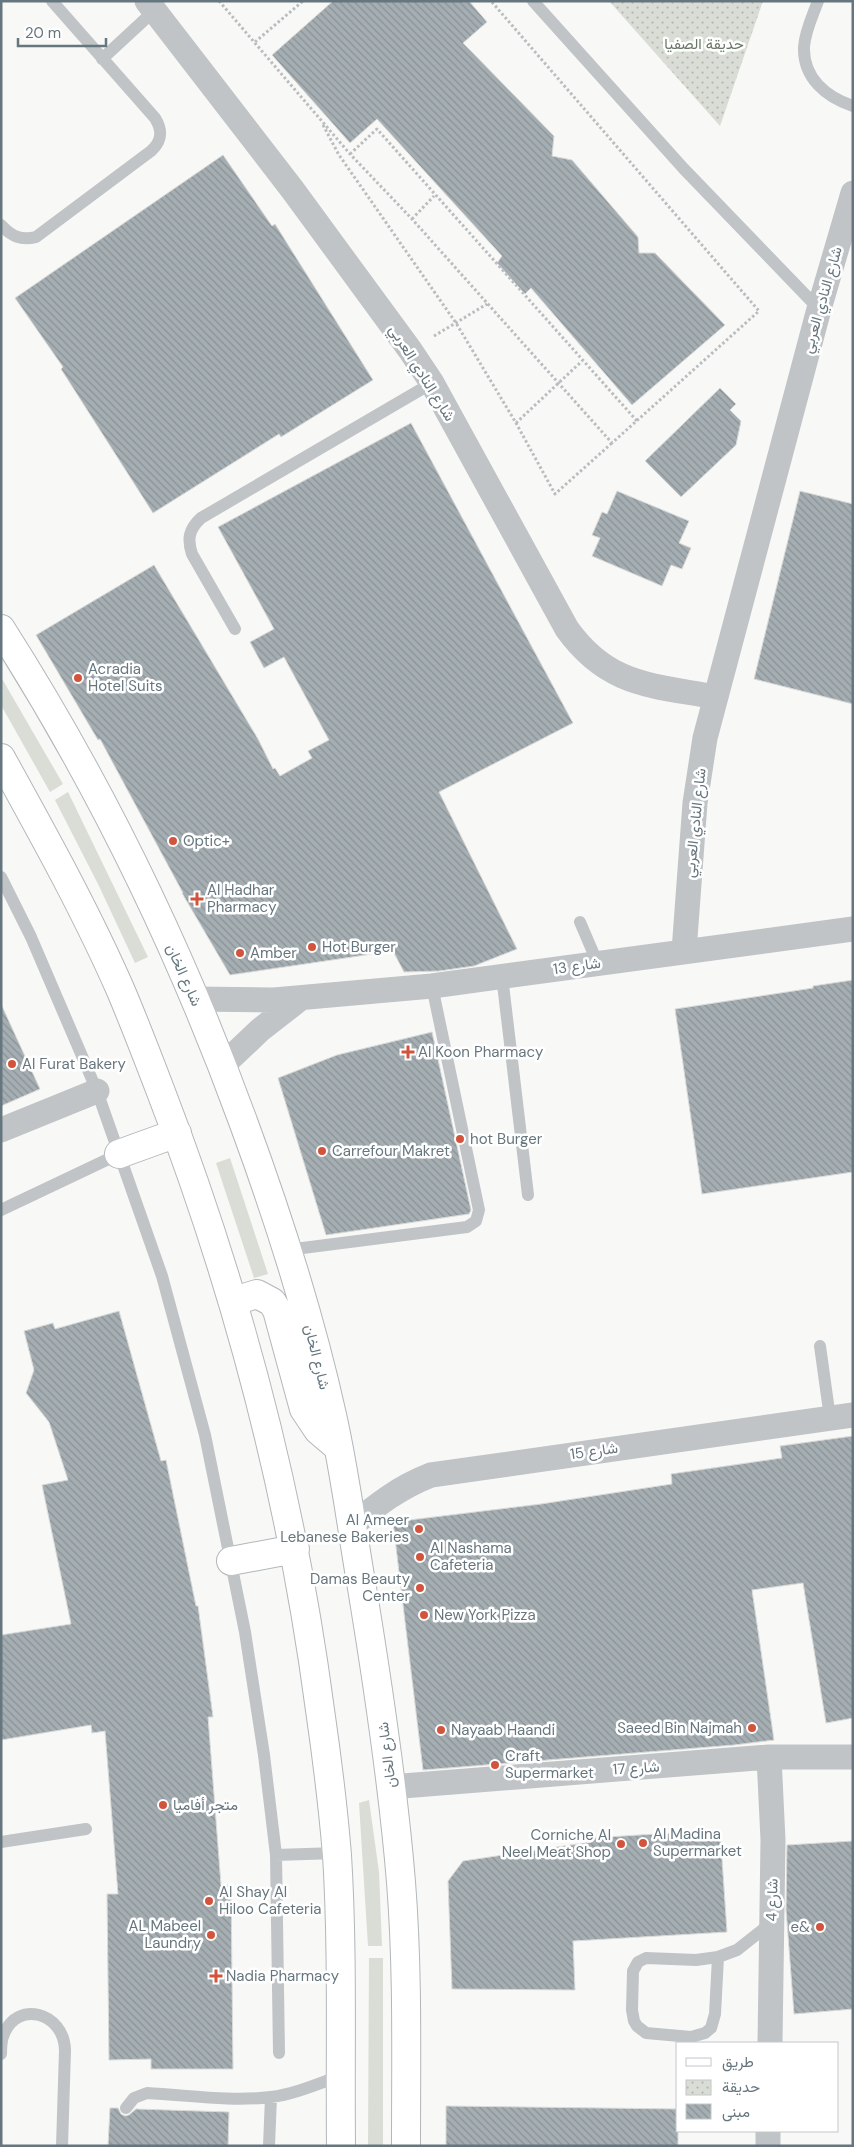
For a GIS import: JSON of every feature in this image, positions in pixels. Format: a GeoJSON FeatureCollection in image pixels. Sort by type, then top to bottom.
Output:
{"type":"FeatureCollection","features":[{"type":"Feature","properties":{"kind":"main road","name":"شارع الخان"},"geometry":{"type":"LineString","coordinates":[[1,629],[60,726],[100,798],[195,999],[263,1176],[312,1334],[338,1447],[371,1641],[401,1881],[404,1938],[406,2146]]}},
{"type":"Feature","properties":{"kind":"main road"},"geometry":{"type":"LineString","coordinates":[[1,758],[74,895],[120,987],[208,1219],[234,1301],[272,1444],[295,1549],[316,1679],[336,1853],[341,2146]]}},
{"type":"Feature","properties":{"kind":"main road"},"geometry":{"type":"LineString","coordinates":[[120,1154],[176,1133]]}},
{"type":"Feature","properties":{"kind":"main road"},"geometry":{"type":"LineString","coordinates":[[234,1301],[257,1294],[272,1302],[277,1310],[304,1409],[318,1430],[338,1447]]}},
{"type":"Feature","properties":{"kind":"main road"},"geometry":{"type":"LineString","coordinates":[[232,1561],[295,1549]]}},
{"type":"Feature","properties":{"kind":"street","name":"شارع النادي العربي"},"geometry":{"type":"LineString","coordinates":[[151,6],[292,189],[410,350],[432,383],[567,629],[577,643],[602,666],[632,680],[715,697]]}},
{"type":"Feature","properties":{"kind":"street","name":"شارع النادي العربي"},"geometry":{"type":"LineString","coordinates":[[684,951],[695,803],[705,738],[819,309],[853,193]]}},
{"type":"Feature","properties":{"kind":"street","name":"شارع 13"},"geometry":{"type":"LineString","coordinates":[[195,999],[301,998],[432,986],[853,929]]}},
{"type":"Feature","properties":{"kind":"street"},"geometry":{"type":"LineString","coordinates":[[222,1066],[260,1030],[301,998]]}},
{"type":"Feature","properties":{"kind":"street"},"geometry":{"type":"LineString","coordinates":[[1,1130],[97,1092]]}},
{"type":"Feature","properties":{"kind":"street","name":"شارع 15"},"geometry":{"type":"LineString","coordinates":[[351,1528],[381,1501],[412,1482],[431,1475],[841,1417]]}},
{"type":"Feature","properties":{"kind":"street","name":"شارع 17"},"geometry":{"type":"LineString","coordinates":[[390,1787],[769,1758],[853,1757]]}},
{"type":"Feature","properties":{"kind":"street","name":"شارع 4"},"geometry":{"type":"LineString","coordinates":[[769,1758],[773,1840],[770,2042]]}},
{"type":"Feature","properties":{"kind":"street"},"geometry":{"type":"LineString","coordinates":[[768,2132],[768,2146]]}},
{"type":"Feature","properties":{"kind":"lane"},"geometry":{"type":"LineString","coordinates":[[1,225],[15,236],[22,238],[36,237],[157,146],[161,132],[156,118],[52,1]]}},
{"type":"Feature","properties":{"kind":"lane"},"geometry":{"type":"LineString","coordinates":[[533,1],[684,169],[819,309]]}},
{"type":"Feature","properties":{"kind":"lane"},"geometry":{"type":"LineString","coordinates":[[818,1],[804,46],[808,67],[817,85],[828,95],[853,106]]}},
{"type":"Feature","properties":{"kind":"lane"},"geometry":{"type":"LineString","coordinates":[[102,59],[151,6]]}},
{"type":"Feature","properties":{"kind":"lane"},"geometry":{"type":"LineString","coordinates":[[235,629],[192,554],[189,544],[190,533],[194,525],[202,518],[432,383]]}},
{"type":"Feature","properties":{"kind":"lane"},"geometry":{"type":"LineString","coordinates":[[1,878],[31,937],[97,1092],[120,1154],[162,1276],[190,1375],[216,1481],[256,1693],[276,1855],[279,2052]]}},
{"type":"Feature","properties":{"kind":"lane"},"geometry":{"type":"LineString","coordinates":[[580,922],[598,964]]}},
{"type":"Feature","properties":{"kind":"lane"},"geometry":{"type":"LineString","coordinates":[[502,976],[528,1195]]}},
{"type":"Feature","properties":{"kind":"lane"},"geometry":{"type":"LineString","coordinates":[[287,1250],[467,1227],[476,1221],[479,1210],[432,986]]}},
{"type":"Feature","properties":{"kind":"lane"},"geometry":{"type":"LineString","coordinates":[[1,1210],[120,1154]]}},
{"type":"Feature","properties":{"kind":"lane"},"geometry":{"type":"LineString","coordinates":[[820,1346],[841,1417]]}},
{"type":"Feature","properties":{"kind":"lane"},"geometry":{"type":"LineString","coordinates":[[1,1842],[86,1829]]}},
{"type":"Feature","properties":{"kind":"lane"},"geometry":{"type":"LineString","coordinates":[[276,1855],[336,1853]]}},
{"type":"Feature","properties":{"kind":"lane"},"geometry":{"type":"LineString","coordinates":[[718,1957],[715,2014],[711,2028],[705,2033],[691,2037],[646,2032],[637,2026],[632,2010],[633,1971],[638,1962],[646,1958],[696,1960],[718,1957],[736,1950],[771,1924]]}},
{"type":"Feature","properties":{"kind":"lane"},"geometry":{"type":"LineString","coordinates":[[1,2054],[4,2034],[9,2025],[17,2018],[26,2015],[46,2017],[55,2022],[61,2031],[65,2050],[62,2146]]}},
{"type":"Feature","properties":{"kind":"lane"},"geometry":{"type":"LineString","coordinates":[[126,2108],[134,2098],[147,2093],[249,2099],[271,2097],[306,2089],[340,2076]]}},
{"type":"Feature","properties":{"kind":"lane"},"geometry":{"type":"LineString","coordinates":[[269,2146],[271,2097]]}},
{"type":"Feature","properties":{"kind":"path"},"geometry":{"type":"LineString","coordinates":[[219,1],[350,154],[412,219],[612,443]]}},
{"type":"Feature","properties":{"kind":"path"},"geometry":{"type":"LineString","coordinates":[[255,42],[303,1]]}},
{"type":"Feature","properties":{"kind":"path"},"geometry":{"type":"LineString","coordinates":[[322,122],[339,155],[456,323],[516,423],[555,494],[759,312],[491,1]]}},
{"type":"Feature","properties":{"kind":"path"},"geometry":{"type":"LineString","coordinates":[[350,154],[376,129],[637,421]]}},
{"type":"Feature","properties":{"kind":"path"},"geometry":{"type":"LineString","coordinates":[[412,219],[434,196]]}},
{"type":"Feature","properties":{"kind":"path"},"geometry":{"type":"LineString","coordinates":[[410,350],[487,304]]}},
{"type":"Feature","properties":{"kind":"path"},"geometry":{"type":"LineString","coordinates":[[516,423],[582,361]]}},
{"type":"Feature","properties":{"kind":"green space","name":"حديقة الصفيا"},"geometry":{"type":"Polygon","coordinates":[[[609,1],[763,1],[720,126],[609,1]]]}},
{"type":"Feature","properties":{"kind":"green space"},"geometry":{"type":"Polygon","coordinates":[[[1,677],[63,784],[50,792],[1,705],[1,677]]]}},
{"type":"Feature","properties":{"kind":"green space"},"geometry":{"type":"Polygon","coordinates":[[[68,792],[148,957],[135,963],[99,886],[55,800],[68,792]]]}},
{"type":"Feature","properties":{"kind":"green space"},"geometry":{"type":"Polygon","coordinates":[[[230,1158],[268,1274],[254,1278],[216,1163],[230,1158]]]}},
{"type":"Feature","properties":{"kind":"green space"},"geometry":{"type":"Polygon","coordinates":[[[369,1800],[379,1872],[382,1946],[368,1946],[359,1803],[369,1800]]]}},
{"type":"Feature","properties":{"kind":"green space"},"geometry":{"type":"Polygon","coordinates":[[[369,1958],[383,1958],[383,2146],[368,2146],[369,1958]]]}},
{"type":"Feature","properties":{"kind":"building"},"geometry":{"type":"Polygon","coordinates":[[[333,1],[469,1],[487,22],[463,43],[554,136],[552,156],[572,160],[638,237],[639,253],[655,253],[725,325],[632,405],[531,288],[525,294],[497,263],[502,256],[377,119],[350,143],[272,55],[333,1]]]}},
{"type":"Feature","properties":{"kind":"building"},"geometry":{"type":"Polygon","coordinates":[[[223,155],[272,226],[275,224],[373,380],[281,437],[279,434],[153,513],[61,369],[63,367],[15,298],[223,155]]]}},
{"type":"Feature","properties":{"kind":"building"},"geometry":{"type":"Polygon","coordinates":[[[720,388],[736,404],[730,410],[741,421],[736,445],[681,497],[645,461],[720,388]]]}},
{"type":"Feature","properties":{"kind":"building"},"geometry":{"type":"Polygon","coordinates":[[[411,423],[573,723],[439,792],[517,949],[474,966],[439,971],[404,972],[393,951],[230,975],[182,893],[100,739],[98,740],[36,635],[154,565],[258,739],[273,769],[275,768],[280,776],[312,758],[308,751],[329,740],[284,657],[264,668],[250,642],[274,629],[218,527],[411,423]]]}},
{"type":"Feature","properties":{"kind":"building"},"geometry":{"type":"Polygon","coordinates":[[[617,491],[689,521],[679,543],[691,548],[682,569],[671,565],[662,586],[592,556],[600,538],[592,535],[602,512],[607,514],[617,491]]]}},
{"type":"Feature","properties":{"kind":"building"},"geometry":{"type":"Polygon","coordinates":[[[800,491],[853,504],[853,704],[754,679],[800,491]]]}},
{"type":"Feature","properties":{"kind":"building"},"geometry":{"type":"Polygon","coordinates":[[[853,980],[853,1172],[702,1194],[675,1009],[853,980]]]}},
{"type":"Feature","properties":{"kind":"building"},"geometry":{"type":"Polygon","coordinates":[[[1,1004],[40,1089],[1,1106],[1,1004]]]}},
{"type":"Feature","properties":{"kind":"building"},"geometry":{"type":"Polygon","coordinates":[[[432,1032],[471,1210],[469,1214],[326,1235],[278,1078],[337,1055],[432,1032]]]}},
{"type":"Feature","properties":{"kind":"building"},"geometry":{"type":"Polygon","coordinates":[[[119,1311],[161,1461],[166,1460],[196,1606],[198,1606],[213,1717],[208,1717],[221,1885],[231,1885],[233,2069],[151,2069],[151,2059],[109,2060],[107,1894],[118,1894],[105,1731],[92,1733],[91,1725],[1,1740],[1,1635],[71,1624],[42,1485],[68,1480],[49,1422],[26,1393],[34,1370],[24,1331],[53,1323],[55,1329],[119,1311]]]}},
{"type":"Feature","properties":{"kind":"building"},"geometry":{"type":"Polygon","coordinates":[[[853,1436],[853,1718],[826,1723],[803,1583],[752,1590],[774,1740],[734,1745],[423,1770],[393,1522],[541,1504],[672,1484],[671,1474],[782,1458],[780,1446],[853,1436]]]}},
{"type":"Feature","properties":{"kind":"building"},"geometry":{"type":"Polygon","coordinates":[[[720,1830],[727,1932],[573,1941],[575,1990],[452,1989],[448,1881],[463,1861],[591,1842],[591,1838],[720,1830]]]}},
{"type":"Feature","properties":{"kind":"building","name":"e&"},"geometry":{"type":"Polygon","coordinates":[[[853,1841],[853,2009],[794,2014],[786,1909],[787,1845],[853,1841]]]}},
{"type":"Feature","properties":{"kind":"building"},"geometry":{"type":"Polygon","coordinates":[[[446,2106],[676,2109],[678,2146],[446,2146],[446,2106]]]}},
{"type":"Feature","properties":{"kind":"building"},"geometry":{"type":"Polygon","coordinates":[[[110,2108],[118,2108],[121,2114],[125,2116],[136,2109],[229,2112],[228,2146],[108,2146],[110,2108]]]}},
{"type":"Feature","properties":{"kind":"place","name":"Acradia Hotel Suits"},"geometry":{"type":"Point","coordinates":[78,678]}},
{"type":"Feature","properties":{"kind":"place","name":"Optic+"},"geometry":{"type":"Point","coordinates":[173,841]}},
{"type":"Feature","properties":{"kind":"place","name":"Al Hadhar Pharmacy"},"geometry":{"type":"Point","coordinates":[197,899]}},
{"type":"Feature","properties":{"kind":"place","name":"Hot Burger"},"geometry":{"type":"Point","coordinates":[312,947]}},
{"type":"Feature","properties":{"kind":"place","name":"Amber"},"geometry":{"type":"Point","coordinates":[240,953]}},
{"type":"Feature","properties":{"kind":"place","name":"Al Koon Pharmacy"},"geometry":{"type":"Point","coordinates":[408,1052]}},
{"type":"Feature","properties":{"kind":"place","name":"Al Furat Bakery"},"geometry":{"type":"Point","coordinates":[12,1064]}},
{"type":"Feature","properties":{"kind":"place","name":"hot Burger"},"geometry":{"type":"Point","coordinates":[460,1139]}},
{"type":"Feature","properties":{"kind":"place","name":"Carrefour Makret"},"geometry":{"type":"Point","coordinates":[322,1151]}},
{"type":"Feature","properties":{"kind":"place","name":"Al Ameer Lebanese Bakeries"},"geometry":{"type":"Point","coordinates":[419,1529]}},
{"type":"Feature","properties":{"kind":"place","name":"Al Nashama Cafeteria"},"geometry":{"type":"Point","coordinates":[420,1557]}},
{"type":"Feature","properties":{"kind":"place","name":"Damas Beauty Center"},"geometry":{"type":"Point","coordinates":[420,1588]}},
{"type":"Feature","properties":{"kind":"place","name":"New York Pizza"},"geometry":{"type":"Point","coordinates":[424,1615]}},
{"type":"Feature","properties":{"kind":"place","name":"Saeed Bin Najmah"},"geometry":{"type":"Point","coordinates":[752,1728]}},
{"type":"Feature","properties":{"kind":"place","name":"Nayaab Haandi"},"geometry":{"type":"Point","coordinates":[441,1730]}},
{"type":"Feature","properties":{"kind":"place","name":"Craft Supermarket"},"geometry":{"type":"Point","coordinates":[495,1765]}},
{"type":"Feature","properties":{"kind":"place","name":"متجر أفاميا"},"geometry":{"type":"Point","coordinates":[163,1805]}},
{"type":"Feature","properties":{"kind":"place","name":"Al Madina Supermarket"},"geometry":{"type":"Point","coordinates":[643,1843]}},
{"type":"Feature","properties":{"kind":"place","name":"Corniche Al Neel Meat Shop"},"geometry":{"type":"Point","coordinates":[621,1844]}},
{"type":"Feature","properties":{"kind":"place","name":"Al Shay Al Hiloo Cafeteria"},"geometry":{"type":"Point","coordinates":[209,1901]}},
{"type":"Feature","properties":{"kind":"place","name":"e&"},"geometry":{"type":"Point","coordinates":[820,1927]}},
{"type":"Feature","properties":{"kind":"place","name":"AL Mabeel Laundry"},"geometry":{"type":"Point","coordinates":[211,1935]}},
{"type":"Feature","properties":{"kind":"place","name":"Nadia Pharmacy"},"geometry":{"type":"Point","coordinates":[216,1976]}}]}
